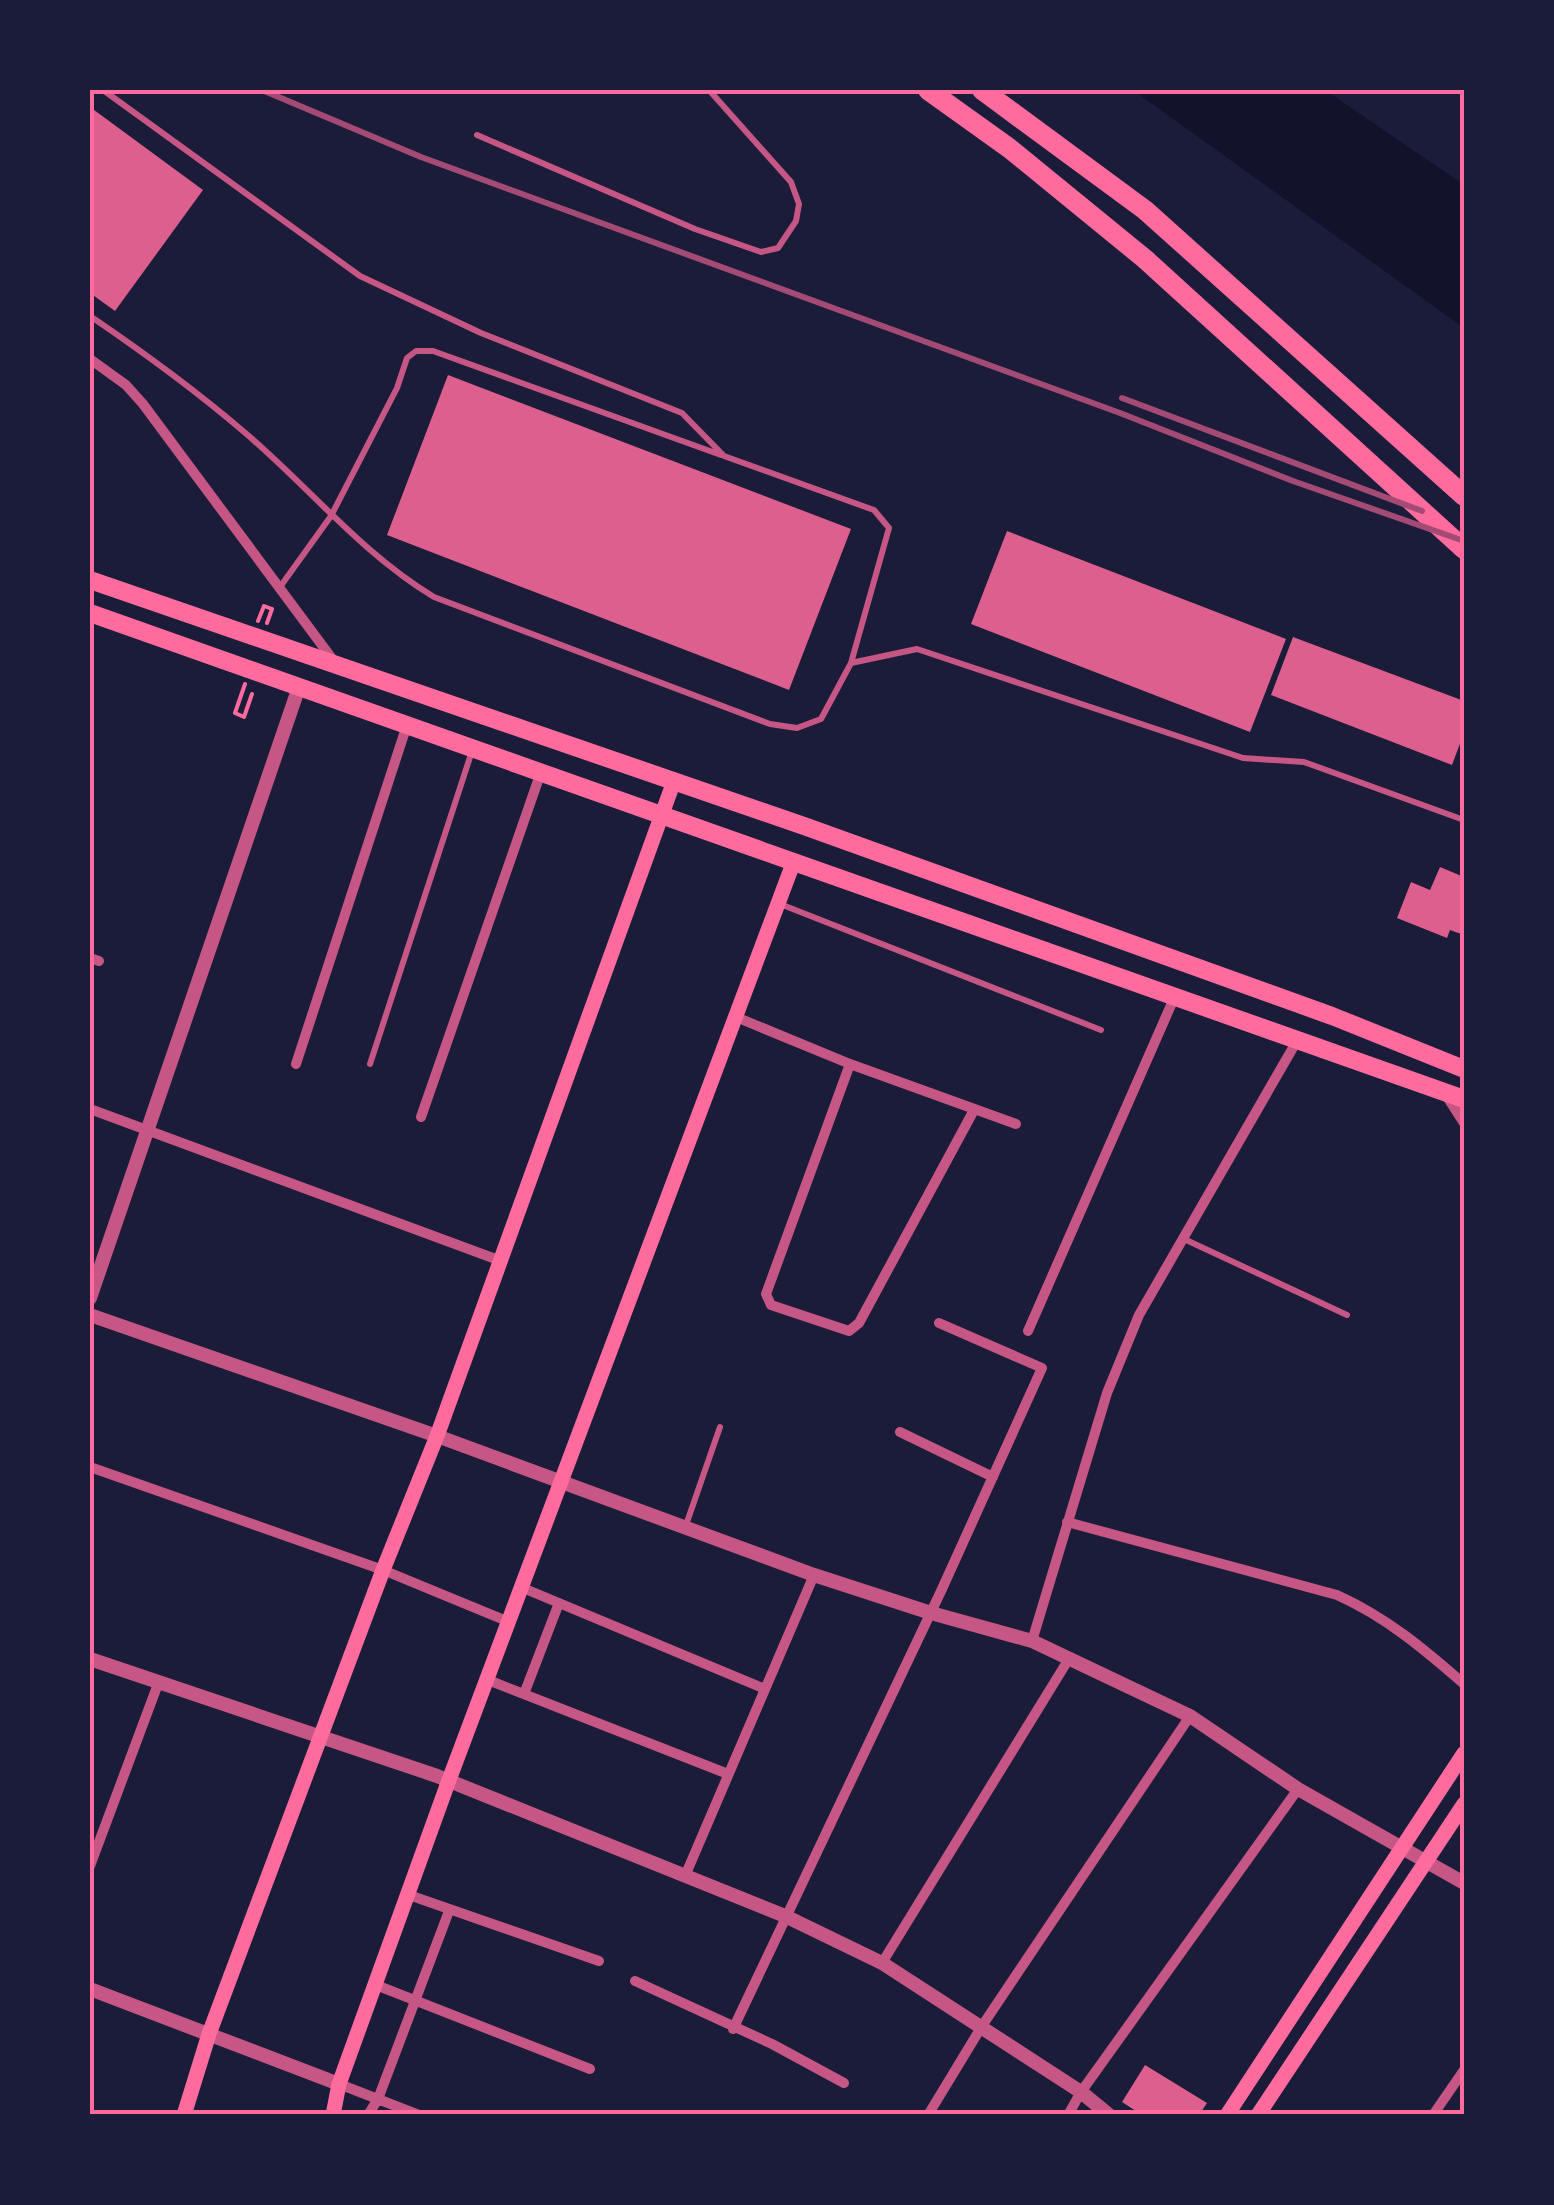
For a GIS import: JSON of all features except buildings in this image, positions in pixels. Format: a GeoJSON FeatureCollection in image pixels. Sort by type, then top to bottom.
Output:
{"type":"FeatureCollection","features":[{"type":"Feature","properties":{"kind":"highway"},"geometry":{"type":"LineString","coordinates":[[928,90],[1070,197],[1251,353],[1464,548]]}},
{"type":"Feature","properties":{"kind":"highway"},"geometry":{"type":"LineString","coordinates":[[982,90],[1145,210],[1464,496]]}},
{"type":"Feature","properties":{"kind":"main road"},"geometry":{"type":"LineString","coordinates":[[90,580],[674,782],[1362,1027],[1464,1069]]}},
{"type":"Feature","properties":{"kind":"main road"},"geometry":{"type":"LineString","coordinates":[[90,613],[1464,1099]]}},
{"type":"Feature","properties":{"kind":"main road"},"geometry":{"type":"LineString","coordinates":[[184,2115],[209,2034],[437,1436],[674,782]]}},
{"type":"Feature","properties":{"kind":"main road"},"geometry":{"type":"LineString","coordinates":[[333,2115],[339,2084],[450,1780],[794,862]]}},
{"type":"Feature","properties":{"kind":"main road"},"geometry":{"type":"LineString","coordinates":[[1227,2115],[1464,1754]]}},
{"type":"Feature","properties":{"kind":"main road"},"geometry":{"type":"LineString","coordinates":[[1258,2115],[1464,1804]]}},
{"type":"Feature","properties":{"kind":"street"},"geometry":{"type":"LineString","coordinates":[[90,359],[143,404],[336,664]]}},
{"type":"Feature","properties":{"kind":"street"},"geometry":{"type":"LineString","coordinates":[[90,1298],[299,687]]}},
{"type":"Feature","properties":{"kind":"street"},"geometry":{"type":"LineString","coordinates":[[296,1064],[407,725]]}},
{"type":"Feature","properties":{"kind":"street"},"geometry":{"type":"LineString","coordinates":[[421,1117],[541,772]]}},
{"type":"Feature","properties":{"kind":"street"},"geometry":{"type":"LineString","coordinates":[[1028,1331],[1176,995]]}},
{"type":"Feature","properties":{"kind":"street"},"geometry":{"type":"LineString","coordinates":[[736,1017],[850,1064],[1016,1124]]}},
{"type":"Feature","properties":{"kind":"street"},"geometry":{"type":"LineString","coordinates":[[1032,1641],[1107,1393],[1139,1314],[1298,1038]]}},
{"type":"Feature","properties":{"kind":"street"},"geometry":{"type":"LineString","coordinates":[[850,1064],[766,1294],[771,1306],[849,1331],[859,1324],[974,1110]]}},
{"type":"Feature","properties":{"kind":"street"},"geometry":{"type":"LineString","coordinates":[[1442,1090],[1464,1123]]}},
{"type":"Feature","properties":{"kind":"street"},"geometry":{"type":"LineString","coordinates":[[90,1110],[500,1260]]}},
{"type":"Feature","properties":{"kind":"street"},"geometry":{"type":"LineString","coordinates":[[90,1316],[437,1436],[814,1575],[1070,1656],[1190,1716],[1298,1789],[1464,1883]]}},
{"type":"Feature","properties":{"kind":"street"},"geometry":{"type":"LineString","coordinates":[[733,2029],[931,1613],[1042,1368],[940,1323]]}},
{"type":"Feature","properties":{"kind":"street"},"geometry":{"type":"LineString","coordinates":[[900,1432],[993,1477]]}},
{"type":"Feature","properties":{"kind":"street"},"geometry":{"type":"LineString","coordinates":[[90,1467],[384,1570],[510,1622]]}},
{"type":"Feature","properties":{"kind":"street"},"geometry":{"type":"LineString","coordinates":[[1068,1522],[1337,1595],[1370,1610],[1416,1641],[1464,1684]]}},
{"type":"Feature","properties":{"kind":"street"},"geometry":{"type":"LineString","coordinates":[[685,1876],[814,1575]]}},
{"type":"Feature","properties":{"kind":"street"},"geometry":{"type":"LineString","coordinates":[[522,1588],[765,1690]]}},
{"type":"Feature","properties":{"kind":"street"},"geometry":{"type":"LineString","coordinates":[[524,1694],[559,1602]]}},
{"type":"Feature","properties":{"kind":"street"},"geometry":{"type":"LineString","coordinates":[[882,1962],[1070,1656]]}},
{"type":"Feature","properties":{"kind":"street"},"geometry":{"type":"LineString","coordinates":[[90,1659],[450,1780],[785,1916],[882,1962],[1081,2092],[1109,2115]]}},
{"type":"Feature","properties":{"kind":"street"},"geometry":{"type":"LineString","coordinates":[[488,1680],[728,1774]]}},
{"type":"Feature","properties":{"kind":"street"},"geometry":{"type":"LineString","coordinates":[[90,1866],[158,1684]]}},
{"type":"Feature","properties":{"kind":"street"},"geometry":{"type":"LineString","coordinates":[[928,2115],[982,2026],[1190,1716]]}},
{"type":"Feature","properties":{"kind":"street"},"geometry":{"type":"LineString","coordinates":[[1068,2115],[1298,1789]]}},
{"type":"Feature","properties":{"kind":"street"},"geometry":{"type":"LineString","coordinates":[[410,1895],[599,1960]]}},
{"type":"Feature","properties":{"kind":"street"},"geometry":{"type":"LineString","coordinates":[[368,2115],[378,2100],[450,1911]]}},
{"type":"Feature","properties":{"kind":"street"},"geometry":{"type":"LineString","coordinates":[[635,1981],[772,2044],[844,2083]]}},
{"type":"Feature","properties":{"kind":"street"},"geometry":{"type":"LineString","coordinates":[[376,1985],[590,2069]]}},
{"type":"Feature","properties":{"kind":"street"},"geometry":{"type":"LineString","coordinates":[[90,1988],[419,2115]]}},
{"type":"Feature","properties":{"kind":"street"},"geometry":{"type":"LineString","coordinates":[[1433,2115],[1464,2070]]}},
{"type":"Feature","properties":{"kind":"lane"},"geometry":{"type":"LineString","coordinates":[[103,90],[360,276],[481,333],[682,412],[724,456]]}},
{"type":"Feature","properties":{"kind":"lane"},"geometry":{"type":"LineString","coordinates":[[478,135],[695,228],[761,252],[778,248],[796,221],[800,204],[791,182],[708,90]]}},
{"type":"Feature","properties":{"kind":"lane"},"geometry":{"type":"LineString","coordinates":[[90,316],[245,432],[332,516],[395,574],[434,597],[770,724],[797,728],[821,719],[852,663],[889,528],[874,510],[433,351],[416,351],[406,358],[396,388],[332,516],[280,588]]}},
{"type":"Feature","properties":{"kind":"lane"},"geometry":{"type":"LineString","coordinates":[[852,663],[917,650],[1242,758],[1304,762],[1464,820]]}},
{"type":"Feature","properties":{"kind":"lane"},"geometry":{"type":"LineString","coordinates":[[370,1064],[472,748]]}},
{"type":"Feature","properties":{"kind":"lane"},"geometry":{"type":"LineString","coordinates":[[779,903],[1101,1030]]}},
{"type":"Feature","properties":{"kind":"lane"},"geometry":{"type":"LineString","coordinates":[[1184,1240],[1346,1315]]}},
{"type":"Feature","properties":{"kind":"lane"},"geometry":{"type":"LineString","coordinates":[[686,1526],[720,1427]]}},
{"type":"Feature","properties":{"kind":"path"},"geometry":{"type":"LineString","coordinates":[[258,622],[264,606],[272,609]]}},
{"type":"Feature","properties":{"kind":"path"},"geometry":{"type":"LineString","coordinates":[[235,713],[244,717],[252,694]]}},
{"type":"Feature","properties":{"kind":"shaded area"},"geometry":{"type":"Polygon","coordinates":[[[1133,90],[1325,90],[1464,185],[1464,328],[1133,90]]]}},
{"type":"Feature","properties":{"kind":"railway"},"geometry":{"type":"LineString","coordinates":[[262,90],[421,157],[1464,541]]}},
{"type":"Feature","properties":{"kind":"railway"},"geometry":{"type":"LineString","coordinates":[[1122,398],[1422,511]]}}]}
